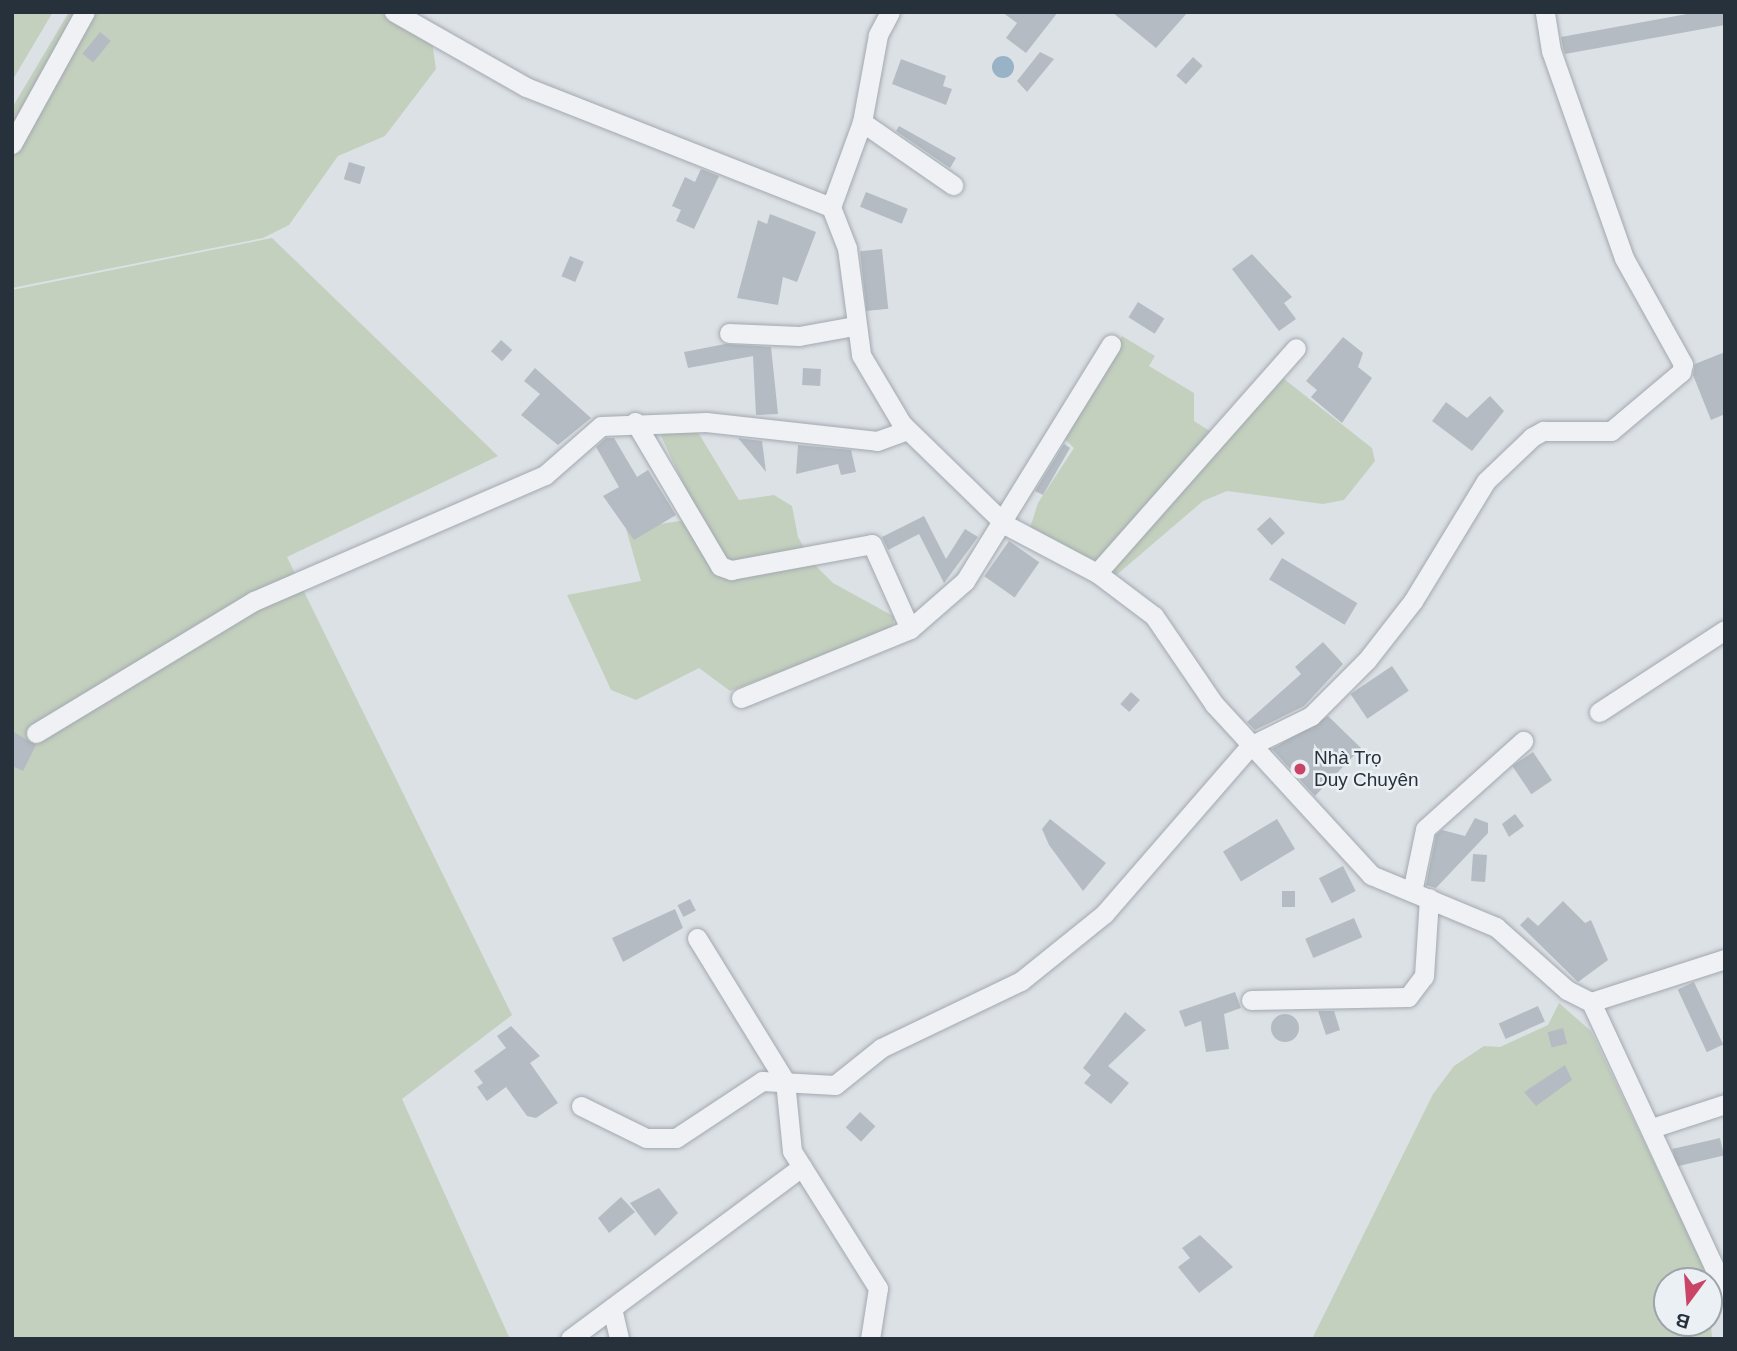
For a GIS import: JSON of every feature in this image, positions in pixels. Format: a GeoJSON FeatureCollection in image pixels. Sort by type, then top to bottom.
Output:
{"type":"FeatureCollection","features":[{"type":"Feature","properties":{"kind":"street"},"geometry":{"type":"LineString","coordinates":[[12,144],[85,12]]}},
{"type":"Feature","properties":{"kind":"street"},"geometry":{"type":"LineString","coordinates":[[394,12],[526,87],[831,207]]}},
{"type":"Feature","properties":{"kind":"street"},"geometry":{"type":"LineString","coordinates":[[890,12],[878,35],[862,122],[831,207],[846,247],[854,326],[878,390],[907,430],[1006,524],[1097,573],[1168,631],[1250,746],[1313,806],[1371,875],[1496,927],[1567,990],[1591,1002],[1652,1128],[1725,1291]]}},
{"type":"Feature","properties":{"kind":"street"},"geometry":{"type":"LineString","coordinates":[[581,1106],[627,1131],[662,1141],[676,1138],[748,1086],[785,1081],[835,1085],[881,1048],[1021,981],[1104,914],[1250,746],[1311,716],[1367,660],[1413,601],[1486,481],[1532,437],[1543,431],[1611,431],[1681,372],[1683,364],[1623,258],[1551,51],[1545,12]]}},
{"type":"Feature","properties":{"kind":"street"},"geometry":{"type":"LineString","coordinates":[[862,122],[953,185]]}},
{"type":"Feature","properties":{"kind":"street"},"geometry":{"type":"LineString","coordinates":[[729,333],[799,336],[854,326]]}},
{"type":"Feature","properties":{"kind":"street"},"geometry":{"type":"LineString","coordinates":[[741,698],[910,629],[965,581],[1006,524],[1111,345]]}},
{"type":"Feature","properties":{"kind":"street"},"geometry":{"type":"LineString","coordinates":[[1097,573],[1296,348]]}},
{"type":"Feature","properties":{"kind":"street"},"geometry":{"type":"LineString","coordinates":[[36,733],[254,601],[545,475],[601,426],[635,422],[733,424],[877,441],[907,430]]}},
{"type":"Feature","properties":{"kind":"street"},"geometry":{"type":"LineString","coordinates":[[635,422],[720,566],[731,570],[872,544],[910,629]]}},
{"type":"Feature","properties":{"kind":"street"},"geometry":{"type":"LineString","coordinates":[[1599,712],[1725,631]]}},
{"type":"Feature","properties":{"kind":"street"},"geometry":{"type":"LineString","coordinates":[[1251,1000],[1408,997],[1424,976],[1421,895],[1425,830],[1523,741]]}},
{"type":"Feature","properties":{"kind":"street"},"geometry":{"type":"LineString","coordinates":[[697,938],[785,1081],[792,1151],[878,1288],[870,1339]]}},
{"type":"Feature","properties":{"kind":"street"},"geometry":{"type":"LineString","coordinates":[[1591,1002],[1725,959]]}},
{"type":"Feature","properties":{"kind":"street"},"geometry":{"type":"LineString","coordinates":[[1652,1128],[1725,1104]]}},
{"type":"Feature","properties":{"kind":"street"},"geometry":{"type":"LineString","coordinates":[[570,1339],[802,1167]]}},
{"type":"Feature","properties":{"kind":"street"},"geometry":{"type":"LineString","coordinates":[[612,1308],[619,1339]]}},
{"type":"Feature","properties":{"kind":"green space"},"geometry":{"type":"Polygon","coordinates":[[[12,12],[53,12],[12,81],[12,12]]]}},
{"type":"Feature","properties":{"kind":"green space"},"geometry":{"type":"Polygon","coordinates":[[[69,12],[382,12],[432,42],[436,69],[385,136],[338,156],[289,225],[263,238],[12,288],[12,108],[69,12]]]}},
{"type":"Feature","properties":{"kind":"green space"},"geometry":{"type":"Polygon","coordinates":[[[272,238],[498,456],[287,557],[512,1015],[402,1099],[510,1339],[12,1339],[12,290],[272,238]]]}},
{"type":"Feature","properties":{"kind":"green space"},"geometry":{"type":"Polygon","coordinates":[[[1122,336],[1155,356],[1149,366],[1194,393],[1194,421],[1219,437],[1279,375],[1372,448],[1375,461],[1344,500],[1323,504],[1227,491],[1203,501],[1113,578],[1029,531],[1038,503],[1074,448],[1063,437],[1122,336]]]}},
{"type":"Feature","properties":{"kind":"green space"},"geometry":{"type":"Polygon","coordinates":[[[666,428],[696,429],[739,500],[774,495],[792,506],[798,537],[814,564],[833,583],[895,617],[891,630],[730,691],[699,668],[636,700],[611,690],[567,595],[641,581],[626,529],[687,520],[694,507],[661,436],[666,428]]]}},
{"type":"Feature","properties":{"kind":"green space"},"geometry":{"type":"Polygon","coordinates":[[[1559,1003],[1591,1031],[1704,1267],[1653,1267],[1653,1337],[1712,1339],[1312,1339],[1433,1094],[1454,1066],[1484,1046],[1500,1047],[1548,1025],[1559,1003]]]}},
{"type":"Feature","properties":{"kind":"water"},"geometry":{"type":"Polygon","coordinates":[[[1003,56],[1013,63],[1014,67],[1007,77],[1003,78],[993,71],[992,67],[999,57],[1003,56]]]}},
{"type":"Feature","properties":{"kind":"building"},"geometry":{"type":"Polygon","coordinates":[[[1002,12],[1058,12],[1026,53],[1006,38],[1017,23],[1002,12]]]}},
{"type":"Feature","properties":{"kind":"building"},"geometry":{"type":"Polygon","coordinates":[[[1112,12],[1188,12],[1156,48],[1112,12]]]}},
{"type":"Feature","properties":{"kind":"building"},"geometry":{"type":"Polygon","coordinates":[[[1698,12],[1725,12],[1725,25],[1565,54],[1563,48],[1561,37],[1698,12]]]}},
{"type":"Feature","properties":{"kind":"building"},"geometry":{"type":"Polygon","coordinates":[[[100,32],[111,41],[93,63],[82,54],[100,32]]]}},
{"type":"Feature","properties":{"kind":"building"},"geometry":{"type":"Polygon","coordinates":[[[1040,52],[1054,59],[1027,92],[1017,81],[1040,52]]]}},
{"type":"Feature","properties":{"kind":"building"},"geometry":{"type":"Polygon","coordinates":[[[1193,57],[1203,66],[1186,84],[1176,76],[1193,57]]]}},
{"type":"Feature","properties":{"kind":"building"},"geometry":{"type":"Polygon","coordinates":[[[901,59],[946,76],[943,86],[952,89],[946,105],[892,84],[901,59]]]}},
{"type":"Feature","properties":{"kind":"building"},"geometry":{"type":"Polygon","coordinates":[[[899,126],[956,158],[950,168],[896,131],[899,126]]]}},
{"type":"Feature","properties":{"kind":"building"},"geometry":{"type":"Polygon","coordinates":[[[349,162],[365,167],[360,184],[344,179],[349,162]]]}},
{"type":"Feature","properties":{"kind":"building"},"geometry":{"type":"Polygon","coordinates":[[[701,169],[719,176],[694,229],[676,221],[681,210],[672,206],[685,177],[695,182],[701,169]]]}},
{"type":"Feature","properties":{"kind":"building"},"geometry":{"type":"Polygon","coordinates":[[[866,192],[908,209],[902,224],[860,207],[866,192]]]}},
{"type":"Feature","properties":{"kind":"building"},"geometry":{"type":"Polygon","coordinates":[[[770,214],[816,232],[797,282],[783,277],[778,305],[737,298],[758,220],[767,224],[770,214]]]}},
{"type":"Feature","properties":{"kind":"building"},"geometry":{"type":"Polygon","coordinates":[[[882,249],[888,309],[866,311],[860,251],[882,249]]]}},
{"type":"Feature","properties":{"kind":"building"},"geometry":{"type":"Polygon","coordinates":[[[1252,254],[1292,297],[1284,303],[1296,319],[1279,331],[1232,269],[1252,254]]]}},
{"type":"Feature","properties":{"kind":"building"},"geometry":{"type":"Polygon","coordinates":[[[570,256],[584,262],[575,282],[561,276],[570,256]]]}},
{"type":"Feature","properties":{"kind":"building"},"geometry":{"type":"Polygon","coordinates":[[[1138,302],[1164,318],[1155,334],[1128,317],[1138,302]]]}},
{"type":"Feature","properties":{"kind":"building"},"geometry":{"type":"Polygon","coordinates":[[[1343,337],[1363,353],[1358,367],[1372,378],[1342,423],[1311,397],[1317,390],[1306,381],[1343,337]]]}},
{"type":"Feature","properties":{"kind":"building"},"geometry":{"type":"Polygon","coordinates":[[[501,340],[512,350],[502,361],[491,351],[501,340]]]}},
{"type":"Feature","properties":{"kind":"building"},"geometry":{"type":"Polygon","coordinates":[[[725,344],[771,347],[778,414],[756,415],[753,356],[688,368],[684,352],[725,344]]]}},
{"type":"Feature","properties":{"kind":"building"},"geometry":{"type":"Polygon","coordinates":[[[1725,352],[1725,414],[1711,420],[1693,375],[1695,364],[1725,352]]]}},
{"type":"Feature","properties":{"kind":"building"},"geometry":{"type":"Polygon","coordinates":[[[535,368],[591,418],[558,445],[521,415],[540,394],[524,381],[535,368]]]}},
{"type":"Feature","properties":{"kind":"building"},"geometry":{"type":"Polygon","coordinates":[[[803,368],[821,369],[820,386],[802,385],[803,368]]]}},
{"type":"Feature","properties":{"kind":"building"},"geometry":{"type":"Polygon","coordinates":[[[1490,396],[1504,411],[1472,451],[1432,421],[1446,402],[1467,418],[1490,396]]]}},
{"type":"Feature","properties":{"kind":"building"},"geometry":{"type":"Polygon","coordinates":[[[606,438],[614,438],[637,477],[648,470],[676,515],[634,540],[603,496],[619,487],[596,447],[606,438]]]}},
{"type":"Feature","properties":{"kind":"building"},"geometry":{"type":"Polygon","coordinates":[[[738,438],[762,441],[766,472],[738,438]]]}},
{"type":"Feature","properties":{"kind":"building"},"geometry":{"type":"Polygon","coordinates":[[[1064,444],[1070,448],[1043,495],[1035,491],[1064,444]]]}},
{"type":"Feature","properties":{"kind":"building"},"geometry":{"type":"Polygon","coordinates":[[[798,445],[851,450],[856,472],[841,475],[838,464],[796,474],[798,445]]]}},
{"type":"Feature","properties":{"kind":"building"},"geometry":{"type":"Polygon","coordinates":[[[924,516],[946,559],[965,529],[978,537],[944,583],[919,534],[888,550],[882,537],[924,516]]]}},
{"type":"Feature","properties":{"kind":"building"},"geometry":{"type":"Polygon","coordinates":[[[1270,517],[1285,533],[1272,545],[1257,529],[1270,517]]]}},
{"type":"Feature","properties":{"kind":"building"},"geometry":{"type":"Polygon","coordinates":[[[1009,541],[1039,562],[1015,597],[984,576],[1009,541]]]}},
{"type":"Feature","properties":{"kind":"building"},"geometry":{"type":"Polygon","coordinates":[[[1282,558],[1357,603],[1345,625],[1269,579],[1282,558]]]}},
{"type":"Feature","properties":{"kind":"building"},"geometry":{"type":"Polygon","coordinates":[[[1323,642],[1343,664],[1304,706],[1255,730],[1247,722],[1301,674],[1295,667],[1323,642]]]}},
{"type":"Feature","properties":{"kind":"building"},"geometry":{"type":"Polygon","coordinates":[[[1392,666],[1409,691],[1367,719],[1351,694],[1392,666]]]}},
{"type":"Feature","properties":{"kind":"building"},"geometry":{"type":"Polygon","coordinates":[[[1131,692],[1140,700],[1129,712],[1120,704],[1131,692]]]}},
{"type":"Feature","properties":{"kind":"building"},"geometry":{"type":"Polygon","coordinates":[[[1328,716],[1361,748],[1315,796],[1272,749],[1328,716]]]}},
{"type":"Feature","properties":{"kind":"building"},"geometry":{"type":"Polygon","coordinates":[[[12,731],[36,745],[23,771],[12,766],[12,731]]]}},
{"type":"Feature","properties":{"kind":"building"},"geometry":{"type":"Polygon","coordinates":[[[1533,752],[1552,780],[1531,794],[1512,766],[1533,752]]]}},
{"type":"Feature","properties":{"kind":"building"},"geometry":{"type":"Polygon","coordinates":[[[1515,814],[1524,826],[1509,837],[1502,824],[1515,814]]]}},
{"type":"Feature","properties":{"kind":"building"},"geometry":{"type":"Polygon","coordinates":[[[1475,818],[1488,823],[1488,833],[1436,888],[1426,885],[1436,835],[1442,830],[1465,836],[1475,818]]]}},
{"type":"Feature","properties":{"kind":"building"},"geometry":{"type":"Polygon","coordinates":[[[1050,819],[1106,863],[1083,891],[1049,845],[1042,829],[1050,819]]]}},
{"type":"Feature","properties":{"kind":"building"},"geometry":{"type":"Polygon","coordinates":[[[1277,819],[1295,849],[1241,881],[1223,851],[1277,819]]]}},
{"type":"Feature","properties":{"kind":"building"},"geometry":{"type":"Polygon","coordinates":[[[1473,854],[1487,855],[1485,882],[1471,881],[1473,854]]]}},
{"type":"Feature","properties":{"kind":"building"},"geometry":{"type":"Polygon","coordinates":[[[1343,866],[1356,891],[1332,903],[1319,878],[1343,866]]]}},
{"type":"Feature","properties":{"kind":"building"},"geometry":{"type":"Polygon","coordinates":[[[1282,891],[1295,891],[1295,907],[1282,907],[1282,891]]]}},
{"type":"Feature","properties":{"kind":"building"},"geometry":{"type":"Polygon","coordinates":[[[690,899],[696,911],[683,917],[678,905],[690,899]]]}},
{"type":"Feature","properties":{"kind":"building"},"geometry":{"type":"Polygon","coordinates":[[[1563,901],[1585,923],[1591,920],[1608,960],[1578,982],[1520,925],[1528,917],[1538,926],[1563,901]]]}},
{"type":"Feature","properties":{"kind":"building"},"geometry":{"type":"Polygon","coordinates":[[[675,909],[683,928],[623,962],[612,938],[675,909]]]}},
{"type":"Feature","properties":{"kind":"building"},"geometry":{"type":"Polygon","coordinates":[[[1354,918],[1362,937],[1313,958],[1305,939],[1354,918]]]}},
{"type":"Feature","properties":{"kind":"building"},"geometry":{"type":"Polygon","coordinates":[[[1694,982],[1723,1045],[1707,1052],[1678,990],[1694,982]]]}},
{"type":"Feature","properties":{"kind":"building"},"geometry":{"type":"Polygon","coordinates":[[[1235,992],[1241,1008],[1224,1014],[1229,1049],[1206,1052],[1201,1021],[1185,1027],[1179,1011],[1235,992]]]}},
{"type":"Feature","properties":{"kind":"building"},"geometry":{"type":"Polygon","coordinates":[[[1538,1006],[1545,1022],[1506,1039],[1499,1023],[1538,1006]]]}},
{"type":"Feature","properties":{"kind":"building"},"geometry":{"type":"Polygon","coordinates":[[[1318,1011],[1334,1011],[1340,1030],[1326,1035],[1318,1011]]]}},
{"type":"Feature","properties":{"kind":"building"},"geometry":{"type":"Polygon","coordinates":[[[1125,1012],[1146,1030],[1108,1066],[1129,1083],[1111,1104],[1084,1083],[1091,1075],[1083,1068],[1125,1012]]]}},
{"type":"Feature","properties":{"kind":"building"},"geometry":{"type":"Polygon","coordinates":[[[1285,1014],[1295,1018],[1299,1028],[1295,1038],[1285,1042],[1275,1038],[1271,1028],[1275,1018],[1285,1014]]]}},
{"type":"Feature","properties":{"kind":"building"},"geometry":{"type":"Polygon","coordinates":[[[511,1026],[540,1056],[530,1063],[558,1103],[536,1118],[527,1116],[506,1087],[487,1101],[477,1087],[483,1083],[474,1071],[506,1048],[497,1036],[511,1026]]]}},
{"type":"Feature","properties":{"kind":"building"},"geometry":{"type":"Polygon","coordinates":[[[1563,1028],[1567,1043],[1552,1048],[1548,1032],[1563,1028]]]}},
{"type":"Feature","properties":{"kind":"building"},"geometry":{"type":"Polygon","coordinates":[[[1565,1065],[1572,1080],[1536,1106],[1524,1092],[1565,1065]]]}},
{"type":"Feature","properties":{"kind":"building"},"geometry":{"type":"Polygon","coordinates":[[[860,1112],[875,1126],[861,1142],[846,1127],[860,1112]]]}},
{"type":"Feature","properties":{"kind":"building"},"geometry":{"type":"Polygon","coordinates":[[[1720,1138],[1724,1156],[1676,1167],[1672,1149],[1720,1138]]]}},
{"type":"Feature","properties":{"kind":"building"},"geometry":{"type":"Polygon","coordinates":[[[659,1188],[678,1213],[655,1236],[630,1203],[659,1188]]]}},
{"type":"Feature","properties":{"kind":"building"},"geometry":{"type":"Polygon","coordinates":[[[621,1197],[635,1212],[609,1233],[598,1218],[621,1197]]]}},
{"type":"Feature","properties":{"kind":"building"},"geometry":{"type":"Polygon","coordinates":[[[1200,1235],[1233,1267],[1199,1293],[1178,1267],[1190,1258],[1182,1248],[1200,1235]]]}},
{"type":"Feature","properties":{"kind":"place","name":"Nhà Trọ Duy Chuyên"},"geometry":{"type":"Point","coordinates":[1300,769]}}]}
